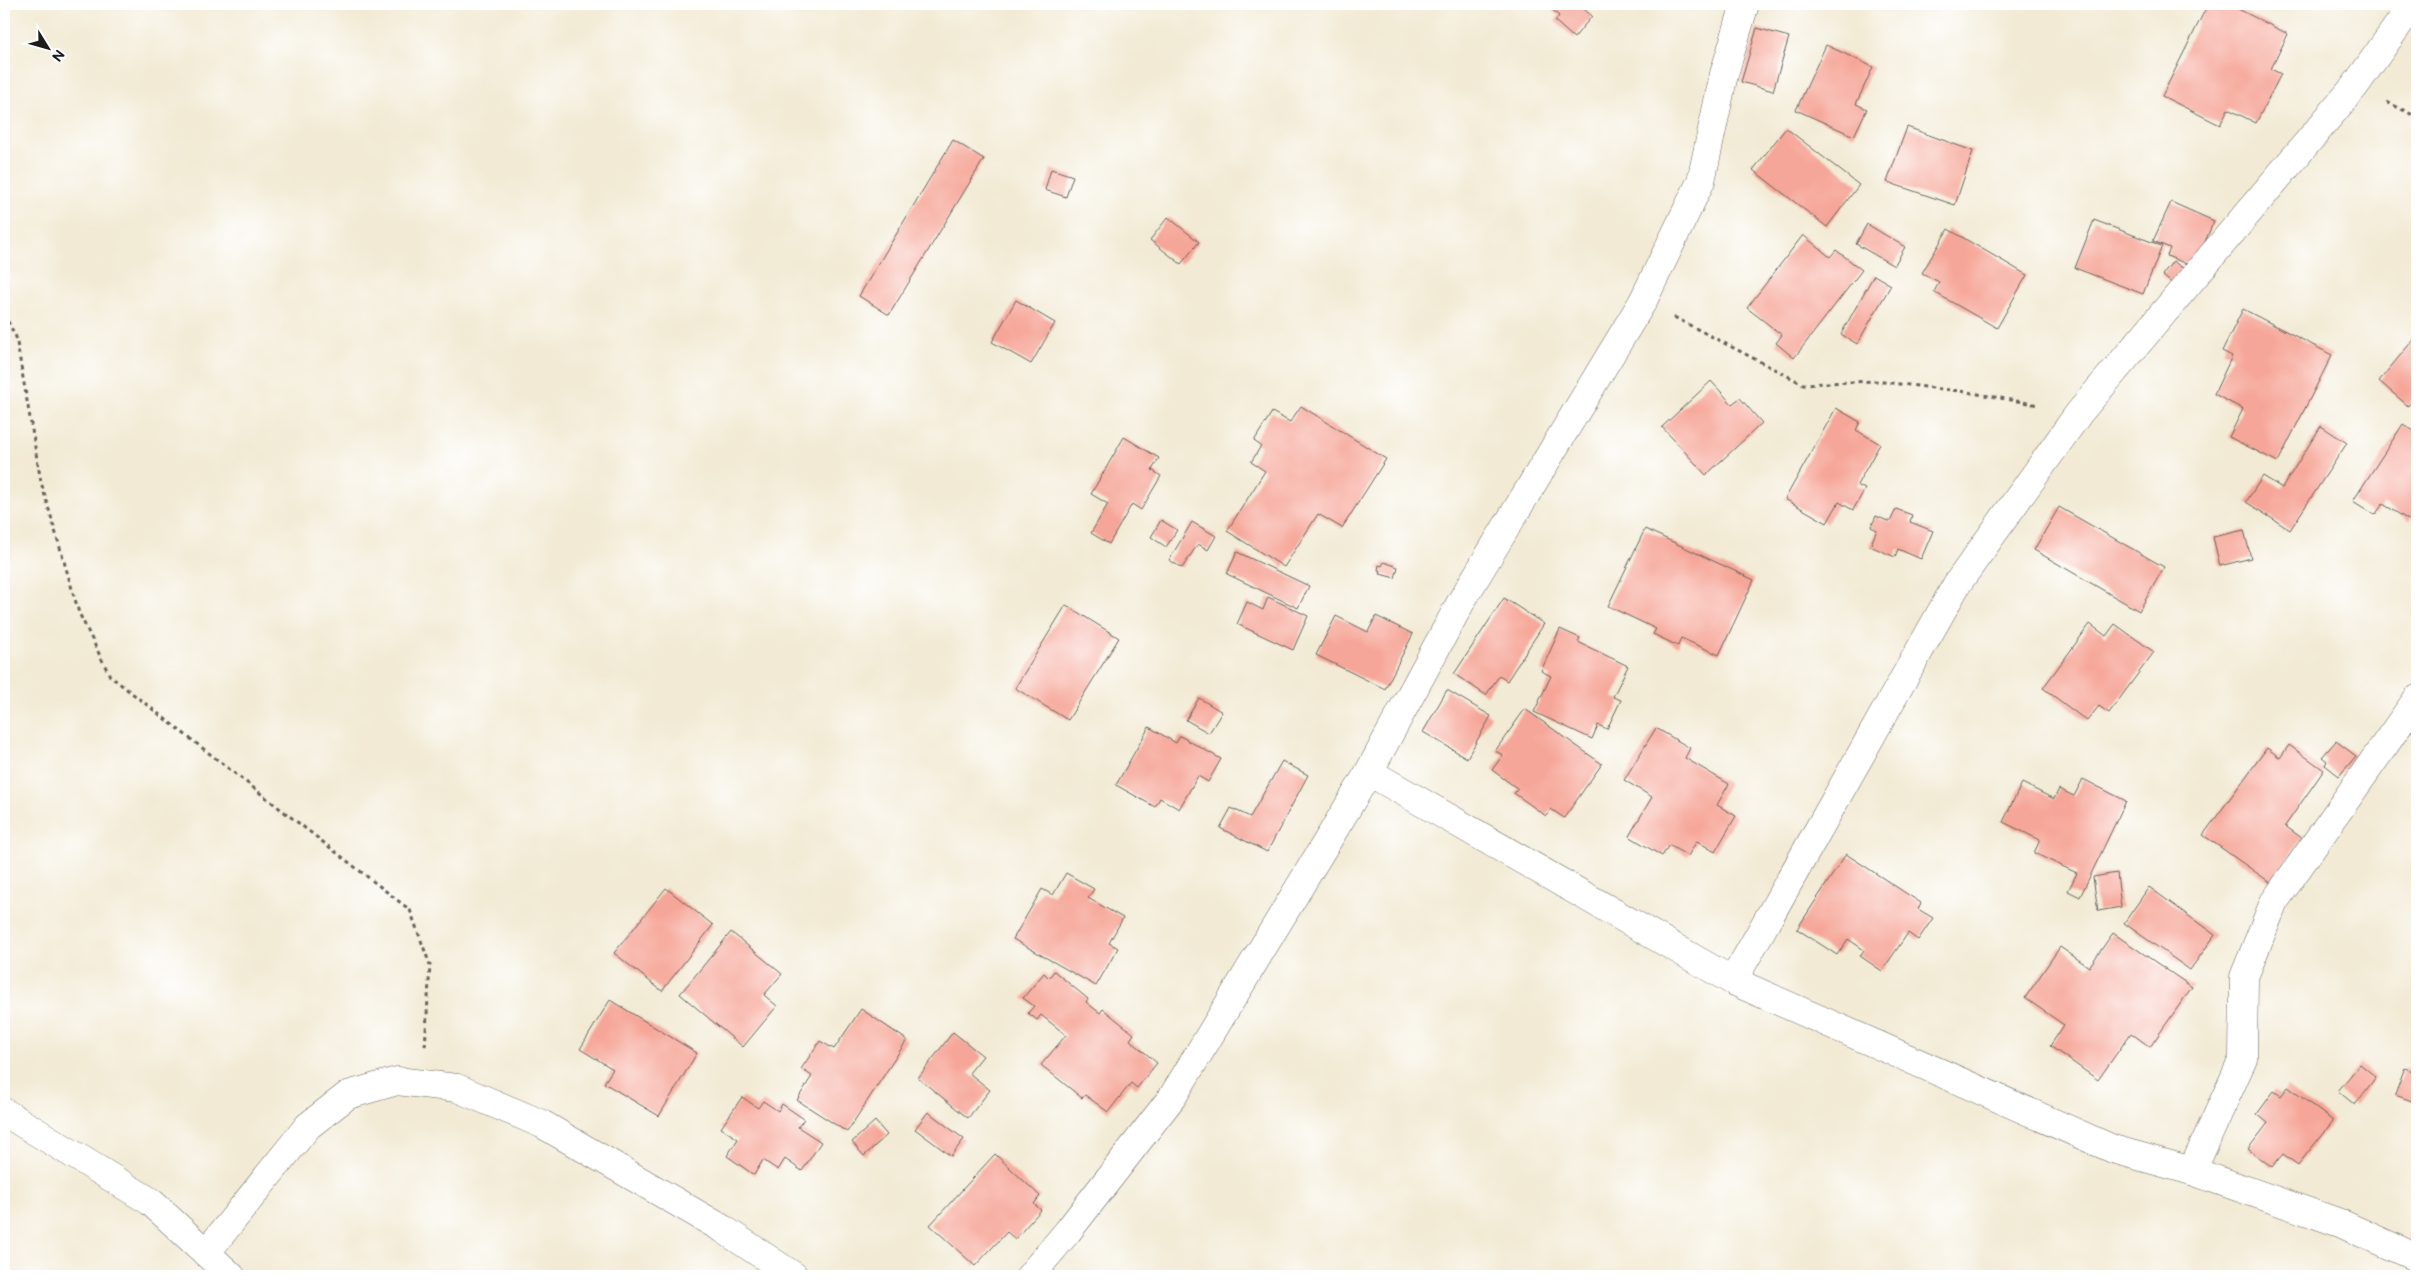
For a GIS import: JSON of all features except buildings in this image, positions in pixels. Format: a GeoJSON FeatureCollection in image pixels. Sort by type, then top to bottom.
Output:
{"type":"FeatureCollection","features":[{"type":"Feature","properties":{"kind":"street"},"geometry":{"type":"LineString","coordinates":[[1030,1276],[1068,1231],[1173,1096],[1369,772],[1462,600],[1643,301],[1700,181],[1724,74],[1745,4]]}},
{"type":"Feature","properties":{"kind":"street"},"geometry":{"type":"LineString","coordinates":[[1733,981],[1957,584],[2079,413],[2355,86],[2413,4]]}},
{"type":"Feature","properties":{"kind":"street"},"geometry":{"type":"LineString","coordinates":[[2192,1171],[2243,1060],[2244,977],[2274,902],[2417,699]]}},
{"type":"Feature","properties":{"kind":"street"},"geometry":{"type":"LineString","coordinates":[[1369,772],[1733,981],[2113,1149],[2192,1171],[2340,1223],[2417,1258]]}},
{"type":"Feature","properties":{"kind":"street"},"geometry":{"type":"LineString","coordinates":[[206,1252],[308,1126],[348,1095],[397,1080],[457,1088],[542,1124],[723,1229],[794,1276]]}},
{"type":"Feature","properties":{"kind":"street"},"geometry":{"type":"LineString","coordinates":[[4,1112],[150,1202],[231,1276]]}},
{"type":"Feature","properties":{"kind":"path"},"geometry":{"type":"LineString","coordinates":[[1643,301],[1803,384],[1875,381],[1967,392],[2079,413]]}},
{"type":"Feature","properties":{"kind":"path"},"geometry":{"type":"LineString","coordinates":[[4,314],[16,336],[41,482],[79,613],[110,676],[410,910],[430,965],[423,1083]]}}]}
